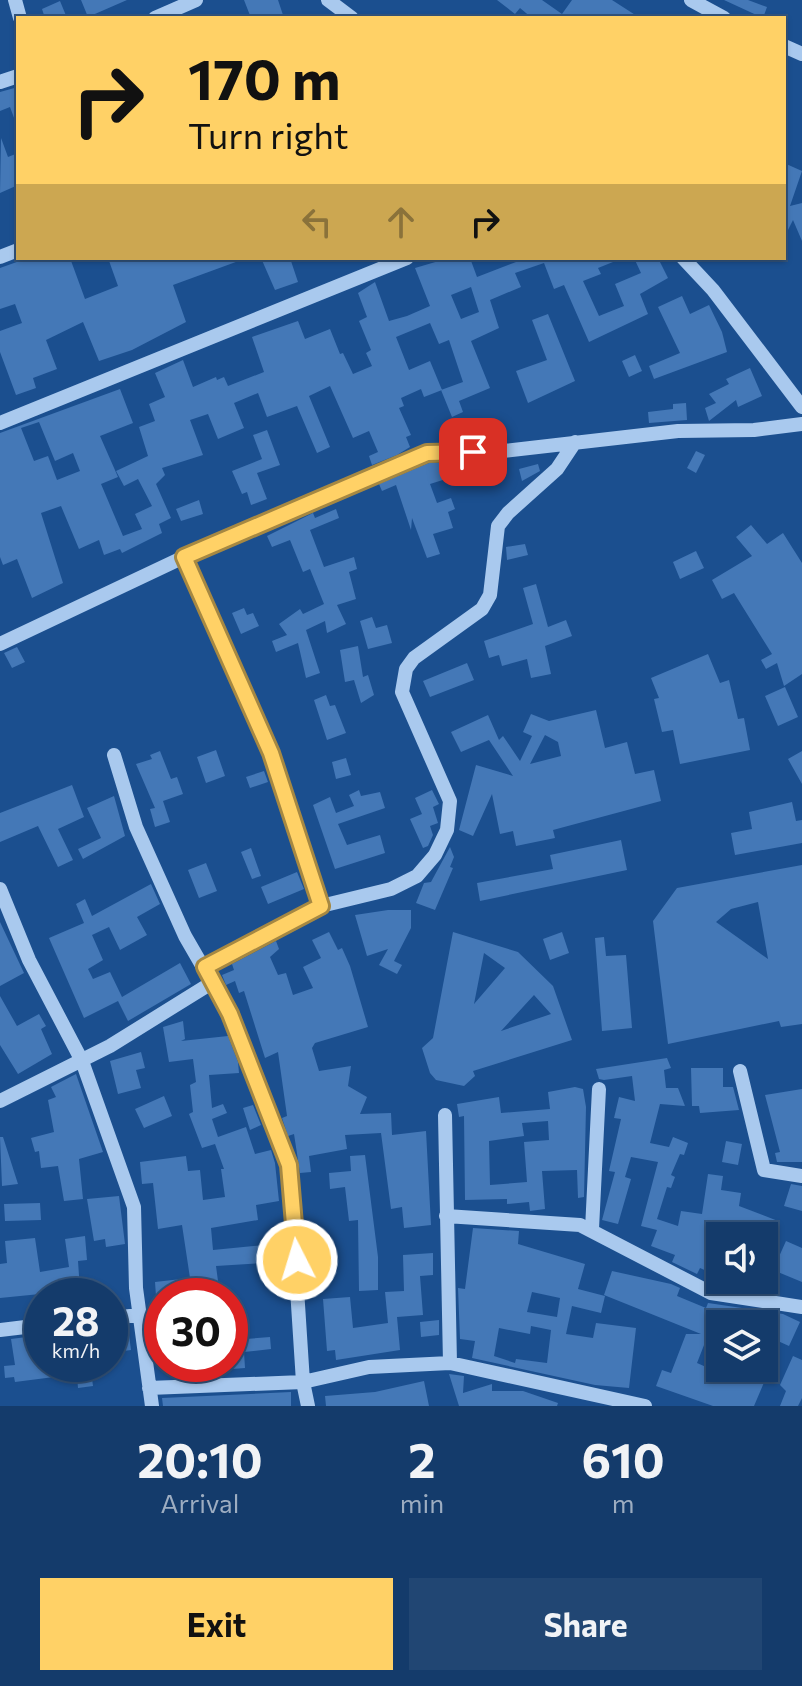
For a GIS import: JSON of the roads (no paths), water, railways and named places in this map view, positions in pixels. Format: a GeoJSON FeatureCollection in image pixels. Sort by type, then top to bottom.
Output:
{"type":"FeatureCollection","features":[{"type":"Feature","properties":{"kind":"street"},"geometry":{"type":"LineString","coordinates":[[160,16],[196,0]]}},
{"type":"Feature","properties":{"kind":"street"},"geometry":{"type":"LineString","coordinates":[[691,0],[720,16]]}},
{"type":"Feature","properties":{"kind":"street"},"geometry":{"type":"LineString","coordinates":[[0,423],[402,260]]}},
{"type":"Feature","properties":{"kind":"street"},"geometry":{"type":"LineString","coordinates":[[685,260],[713,290],[802,407]]}},
{"type":"Feature","properties":{"kind":"street"},"geometry":{"type":"LineString","coordinates":[[0,644],[184,557],[427,453],[495,452],[678,431],[754,430],[802,424]]}},
{"type":"Feature","properties":{"kind":"street"},"geometry":{"type":"LineString","coordinates":[[205,967],[321,906],[391,889],[417,876],[435,855],[447,830],[450,801],[402,692],[406,669],[414,658],[482,609],[492,585],[498,526],[508,513],[557,469],[575,442]]}},
{"type":"Feature","properties":{"kind":"street"},"geometry":{"type":"LineString","coordinates":[[184,557],[271,753],[321,906]]}},
{"type":"Feature","properties":{"kind":"street"},"geometry":{"type":"LineString","coordinates":[[114,755],[142,839],[185,936],[230,1014],[289,1165],[303,1382],[308,1406]]}},
{"type":"Feature","properties":{"kind":"street"},"geometry":{"type":"LineString","coordinates":[[0,889],[29,960],[82,1061],[134,1207],[140,1315],[152,1406]]}},
{"type":"Feature","properties":{"kind":"street"},"geometry":{"type":"LineString","coordinates":[[0,1101],[82,1061],[213,982]]}},
{"type":"Feature","properties":{"kind":"street"},"geometry":{"type":"LineString","coordinates":[[740,1071],[764,1170],[802,1176]]}},
{"type":"Feature","properties":{"kind":"street"},"geometry":{"type":"LineString","coordinates":[[592,1229],[599,1089]]}},
{"type":"Feature","properties":{"kind":"street"},"geometry":{"type":"LineString","coordinates":[[445,1115],[450,1363]]}},
{"type":"Feature","properties":{"kind":"street"},"geometry":{"type":"LineString","coordinates":[[446,1216],[524,1220],[592,1229],[711,1293],[802,1307]]}},
{"type":"Feature","properties":{"kind":"street"},"geometry":{"type":"LineString","coordinates":[[128,1316],[140,1315]]}},
{"type":"Feature","properties":{"kind":"street"},"geometry":{"type":"LineString","coordinates":[[0,1330],[24,1327]]}},
{"type":"Feature","properties":{"kind":"street"},"geometry":{"type":"LineString","coordinates":[[149,1388],[303,1382],[369,1367],[450,1363],[645,1406]]}}]}
